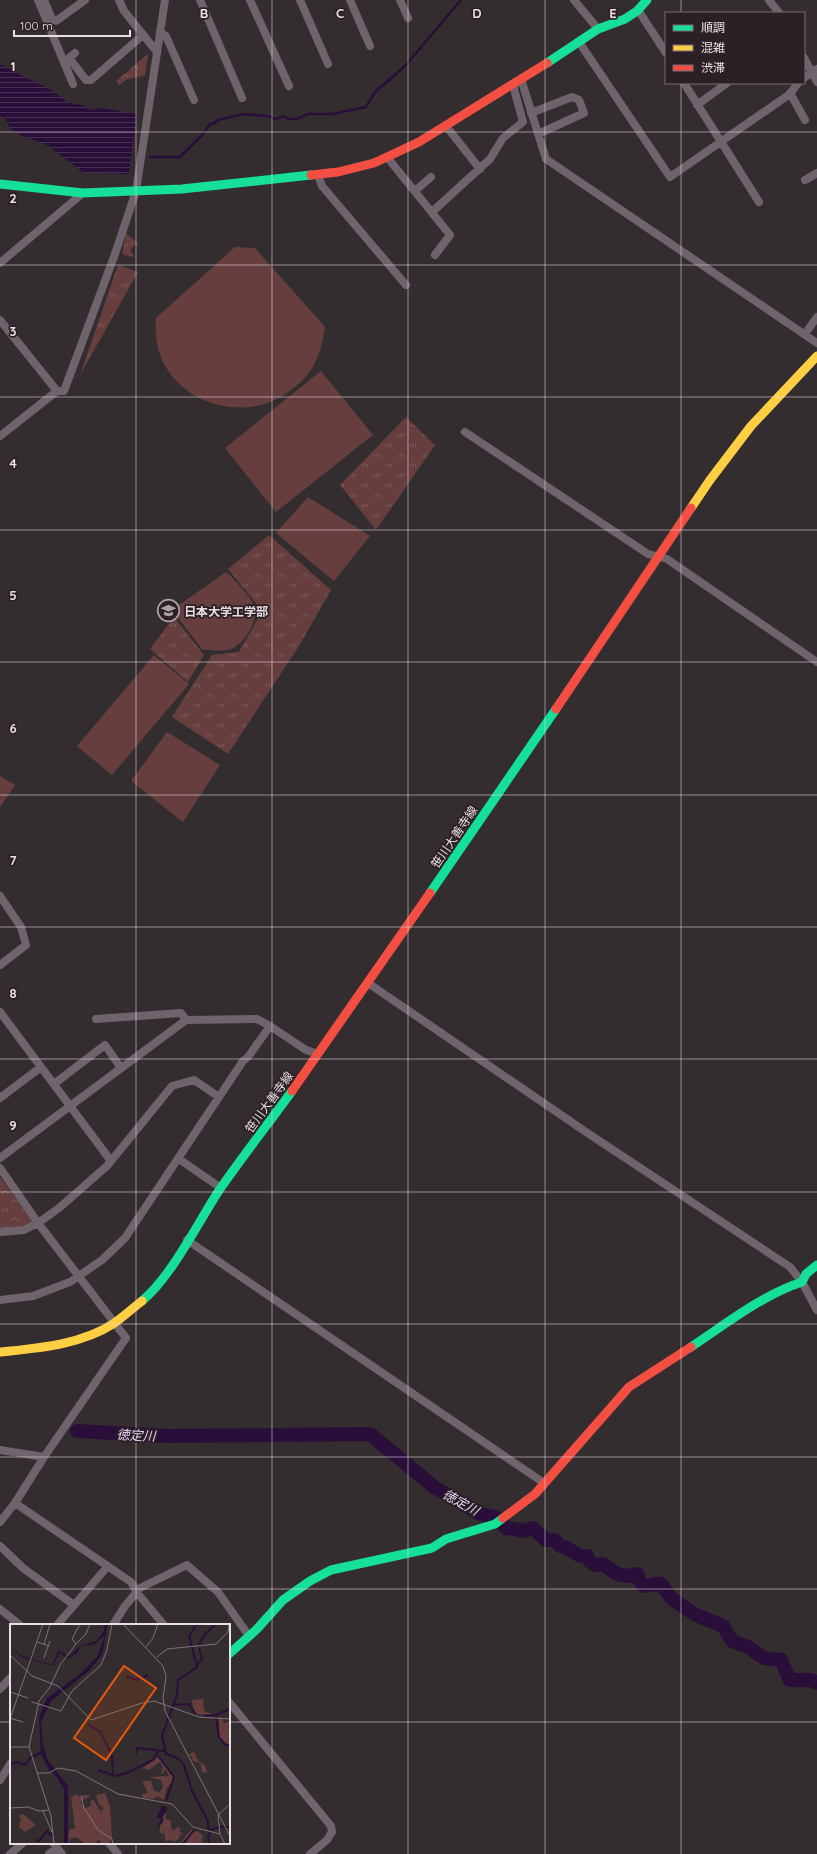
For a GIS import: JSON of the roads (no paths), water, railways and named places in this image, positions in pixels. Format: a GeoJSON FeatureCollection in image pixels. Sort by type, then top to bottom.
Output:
{"type":"FeatureCollection","features":[{"type":"Feature","properties":{"kind":"street"},"geometry":{"type":"LineString","coordinates":[[38,0],[73,84]]}},
{"type":"Feature","properties":{"kind":"street"},"geometry":{"type":"LineString","coordinates":[[44,0],[52,19],[56,20],[86,0]]}},
{"type":"Feature","properties":{"kind":"street"},"geometry":{"type":"LineString","coordinates":[[119,0],[124,12],[157,52]]}},
{"type":"Feature","properties":{"kind":"street"},"geometry":{"type":"LineString","coordinates":[[0,436],[57,391],[64,391],[114,256],[136,191],[165,0]]}},
{"type":"Feature","properties":{"kind":"street"},"geometry":{"type":"LineString","coordinates":[[200,0],[242,98]]}},
{"type":"Feature","properties":{"kind":"street"},"geometry":{"type":"LineString","coordinates":[[250,0],[289,86]]}},
{"type":"Feature","properties":{"kind":"street"},"geometry":{"type":"LineString","coordinates":[[300,0],[328,64]]}},
{"type":"Feature","properties":{"kind":"street"},"geometry":{"type":"LineString","coordinates":[[350,0],[370,46]]}},
{"type":"Feature","properties":{"kind":"street"},"geometry":{"type":"LineString","coordinates":[[400,0],[408,18]]}},
{"type":"Feature","properties":{"kind":"street"},"geometry":{"type":"LineString","coordinates":[[574,0],[598,29]]}},
{"type":"Feature","properties":{"kind":"street"},"geometry":{"type":"LineString","coordinates":[[0,184],[83,194],[182,189],[318,174],[358,167],[387,157],[419,142],[521,80],[598,29],[623,20],[638,10],[647,0]]}},
{"type":"Feature","properties":{"kind":"street"},"geometry":{"type":"LineString","coordinates":[[769,0],[778,12]]}},
{"type":"Feature","properties":{"kind":"street"},"geometry":{"type":"LineString","coordinates":[[638,10],[665,51]]}},
{"type":"Feature","properties":{"kind":"street"},"geometry":{"type":"LineString","coordinates":[[160,32],[166,36],[194,100]]}},
{"type":"Feature","properties":{"kind":"street"},"geometry":{"type":"LineString","coordinates":[[75,52],[69,58],[86,80],[91,80],[143,35]]}},
{"type":"Feature","properties":{"kind":"street"},"geometry":{"type":"LineString","coordinates":[[579,42],[670,177],[720,142],[792,87],[805,120]]}},
{"type":"Feature","properties":{"kind":"street"},"geometry":{"type":"LineString","coordinates":[[805,59],[814,71],[817,82]]}},
{"type":"Feature","properties":{"kind":"street"},"geometry":{"type":"LineString","coordinates":[[805,77],[814,71]]}},
{"type":"Feature","properties":{"kind":"street"},"geometry":{"type":"LineString","coordinates":[[521,80],[546,159],[817,343]]}},
{"type":"Feature","properties":{"kind":"street"},"geometry":{"type":"LineString","coordinates":[[685,84],[758,202]]}},
{"type":"Feature","properties":{"kind":"street"},"geometry":{"type":"LineString","coordinates":[[697,105],[726,84]]}},
{"type":"Feature","properties":{"kind":"street"},"geometry":{"type":"LineString","coordinates":[[432,212],[480,169],[490,159],[503,138],[523,122],[513,85]]}},
{"type":"Feature","properties":{"kind":"street"},"geometry":{"type":"LineString","coordinates":[[531,113],[572,97],[579,100],[584,113],[538,134]]}},
{"type":"Feature","properties":{"kind":"street"},"geometry":{"type":"LineString","coordinates":[[446,126],[480,169]]}},
{"type":"Feature","properties":{"kind":"street"},"geometry":{"type":"LineString","coordinates":[[387,157],[450,235],[435,255]]}},
{"type":"Feature","properties":{"kind":"street"},"geometry":{"type":"LineString","coordinates":[[806,180],[817,173]]}},
{"type":"Feature","properties":{"kind":"street"},"geometry":{"type":"LineString","coordinates":[[318,174],[322,186],[406,285]]}},
{"type":"Feature","properties":{"kind":"street"},"geometry":{"type":"LineString","coordinates":[[415,191],[431,177]]}},
{"type":"Feature","properties":{"kind":"street"},"geometry":{"type":"LineString","coordinates":[[0,263],[83,194]]}},
{"type":"Feature","properties":{"kind":"street"},"geometry":{"type":"LineString","coordinates":[[805,334],[817,317]]}},
{"type":"Feature","properties":{"kind":"street"},"geometry":{"type":"LineString","coordinates":[[0,320],[57,391]]}},
{"type":"Feature","properties":{"kind":"street","name":"笹川大善寺線"},"geometry":{"type":"LineString","coordinates":[[0,1352],[43,1348],[85,1337],[114,1323],[150,1294],[221,1188],[318,1054],[502,789],[660,557],[710,480],[751,426],[817,356]]}},
{"type":"Feature","properties":{"kind":"street"},"geometry":{"type":"LineString","coordinates":[[465,432],[648,554],[667,559],[817,662]]}},
{"type":"Feature","properties":{"kind":"street"},"geometry":{"type":"LineString","coordinates":[[0,896],[21,927],[26,945],[0,965]]}},
{"type":"Feature","properties":{"kind":"street"},"geometry":{"type":"LineString","coordinates":[[368,983],[586,1132],[790,1267],[802,1282],[817,1310]]}},
{"type":"Feature","properties":{"kind":"street"},"geometry":{"type":"LineString","coordinates":[[0,1012],[111,1161]]}},
{"type":"Feature","properties":{"kind":"street"},"geometry":{"type":"LineString","coordinates":[[96,1019],[181,1013],[186,1020]]}},
{"type":"Feature","properties":{"kind":"street"},"geometry":{"type":"LineString","coordinates":[[0,1158],[186,1020],[257,1019],[306,1050],[318,1054]]}},
{"type":"Feature","properties":{"kind":"street"},"geometry":{"type":"LineString","coordinates":[[0,1300],[33,1296],[70,1282],[102,1260],[125,1238],[219,1097],[270,1026]]}},
{"type":"Feature","properties":{"kind":"street"},"geometry":{"type":"LineString","coordinates":[[54,1084],[105,1045],[121,1068]]}},
{"type":"Feature","properties":{"kind":"street"},"geometry":{"type":"LineString","coordinates":[[0,1098],[41,1067]]}},
{"type":"Feature","properties":{"kind":"street"},"geometry":{"type":"LineString","coordinates":[[0,1232],[24,1230],[38,1223],[91,1182],[111,1161],[172,1086],[194,1080],[219,1097]]}},
{"type":"Feature","properties":{"kind":"street"},"geometry":{"type":"LineString","coordinates":[[179,1159],[221,1188]]}},
{"type":"Feature","properties":{"kind":"street"},"geometry":{"type":"LineString","coordinates":[[0,1168],[78,1277],[126,1338],[44,1457],[15,1503],[0,1522]]}},
{"type":"Feature","properties":{"kind":"street"},"geometry":{"type":"LineString","coordinates":[[187,1240],[544,1483]]}},
{"type":"Feature","properties":{"kind":"street"},"geometry":{"type":"LineString","coordinates":[[230,1653],[249,1636],[283,1600],[314,1578],[346,1565],[435,1547],[446,1539],[489,1527],[535,1494],[629,1387],[761,1301],[787,1287],[802,1282],[806,1274],[817,1265]]}},
{"type":"Feature","properties":{"kind":"street"},"geometry":{"type":"LineString","coordinates":[[0,1450],[44,1457]]}},
{"type":"Feature","properties":{"kind":"street"},"geometry":{"type":"LineString","coordinates":[[15,1503],[131,1582],[137,1592],[163,1624]]}},
{"type":"Feature","properties":{"kind":"street"},"geometry":{"type":"LineString","coordinates":[[0,1546],[23,1568],[74,1605]]}},
{"type":"Feature","properties":{"kind":"street"},"geometry":{"type":"LineString","coordinates":[[114,1624],[125,1606],[143,1586],[189,1565],[195,1573],[221,1595],[249,1636]]}},
{"type":"Feature","properties":{"kind":"street"},"geometry":{"type":"LineString","coordinates":[[58,1624],[108,1566]]}},
{"type":"Feature","properties":{"kind":"street"},"geometry":{"type":"LineString","coordinates":[[0,1608],[19,1624]]}},
{"type":"Feature","properties":{"kind":"street"},"geometry":{"type":"LineString","coordinates":[[0,1689],[10,1678]]}},
{"type":"Feature","properties":{"kind":"street"},"geometry":{"type":"LineString","coordinates":[[230,1703],[331,1826],[332,1832],[330,1836],[310,1854]]}},
{"type":"Feature","properties":{"kind":"street"},"geometry":{"type":"LineString","coordinates":[[0,1780],[10,1765]]}},
{"type":"Feature","properties":{"kind":"street"},"geometry":{"type":"LineString","coordinates":[[10,1854],[23,1844]]}},
{"type":"Feature","properties":{"kind":"street"},"geometry":{"type":"LineString","coordinates":[[110,1844],[118,1854]]}},
{"type":"Feature","properties":{"kind":"street"},"geometry":{"type":"LineString","coordinates":[[49,1854],[57,1848]]}},
{"type":"Feature","properties":{"kind":"waterway"},"geometry":{"type":"LineString","coordinates":[[150,157],[180,157],[203,134],[210,124],[215,123],[218,120],[243,114],[268,116],[275,119],[284,116],[288,119],[297,119],[308,114],[333,114],[366,107],[375,92],[405,66],[461,0]]}},
{"type":"Feature","properties":{"kind":"waterway","name":"徳定川"},"geometry":{"type":"LineString","coordinates":[[77,1431],[168,1436],[370,1434],[434,1487],[480,1514],[495,1517],[506,1528],[523,1531],[533,1528],[546,1540],[555,1540],[560,1546],[577,1554],[587,1556],[589,1561],[595,1565],[603,1564],[617,1574],[629,1576],[637,1574],[644,1586],[661,1584],[672,1599],[696,1615],[723,1626],[732,1641],[748,1647],[764,1658],[781,1660],[790,1680],[811,1680],[817,1683]]}},
{"type":"Feature","properties":{"kind":"place","name":"日本大学工学部"},"geometry":{"type":"Point","coordinates":[168,611]}}]}
